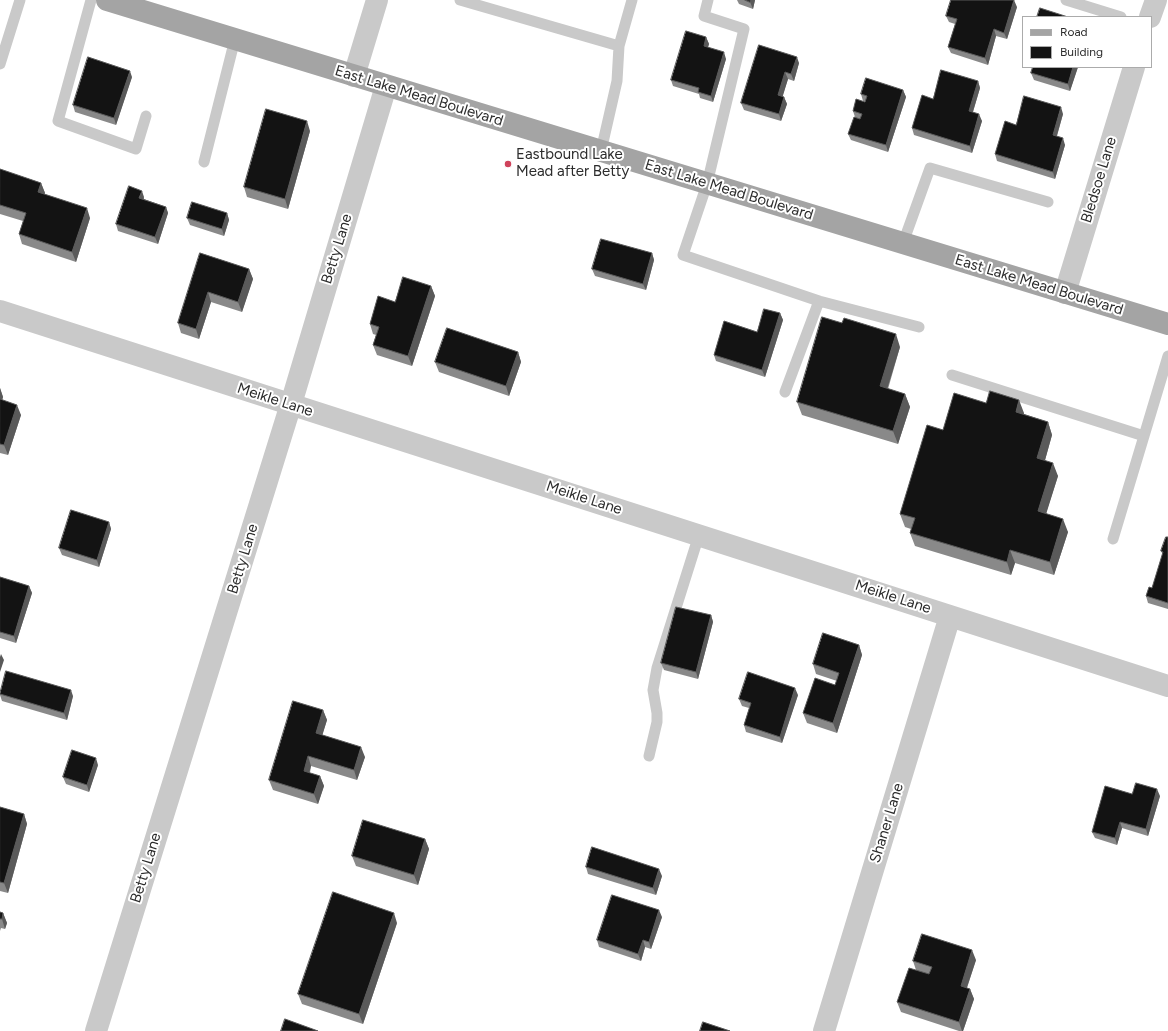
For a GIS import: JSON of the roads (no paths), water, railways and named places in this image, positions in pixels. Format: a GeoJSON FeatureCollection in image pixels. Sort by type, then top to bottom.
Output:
{"type":"FeatureCollection","features":[{"type":"Feature","properties":{"kind":"main road","name":"East Lake Mead Boulevard"},"geometry":{"type":"LineString","coordinates":[[107,0],[1168,324]]}},
{"type":"Feature","properties":{"kind":"street"},"geometry":{"type":"LineString","coordinates":[[354,76],[377,0]]}},
{"type":"Feature","properties":{"kind":"street"},"geometry":{"type":"LineString","coordinates":[[1150,16],[1156,0]]}},
{"type":"Feature","properties":{"kind":"street","name":"Bledsoe Lane"},"geometry":{"type":"LineString","coordinates":[[1065,293],[1134,68]]}},
{"type":"Feature","properties":{"kind":"street","name":"Betty Lane"},"geometry":{"type":"LineString","coordinates":[[96,1031],[291,404],[386,86]]}},
{"type":"Feature","properties":{"kind":"street","name":"Meikle Lane"},"geometry":{"type":"LineString","coordinates":[[0,311],[1168,686]]}},
{"type":"Feature","properties":{"kind":"street","name":"Shaner Lane"},"geometry":{"type":"LineString","coordinates":[[824,1031],[950,616]]}},
{"type":"Feature","properties":{"kind":"lane"},"geometry":{"type":"LineString","coordinates":[[0,64],[20,0]]}},
{"type":"Feature","properties":{"kind":"lane"},"geometry":{"type":"LineString","coordinates":[[91,0],[58,121],[136,149],[146,116]]}},
{"type":"Feature","properties":{"kind":"lane"},"geometry":{"type":"LineString","coordinates":[[460,0],[619,46]]}},
{"type":"Feature","properties":{"kind":"lane"},"geometry":{"type":"LineString","coordinates":[[601,151],[617,80],[619,46],[632,0]]}},
{"type":"Feature","properties":{"kind":"lane"},"geometry":{"type":"LineString","coordinates":[[708,0],[704,16],[744,29],[707,184],[683,255],[819,301],[919,327]]}},
{"type":"Feature","properties":{"kind":"lane"},"geometry":{"type":"LineString","coordinates":[[1066,0],[1118,16]]}},
{"type":"Feature","properties":{"kind":"lane"},"geometry":{"type":"LineString","coordinates":[[204,162],[235,39]]}},
{"type":"Feature","properties":{"kind":"lane"},"geometry":{"type":"LineString","coordinates":[[903,243],[930,168],[1048,202]]}},
{"type":"Feature","properties":{"kind":"lane"},"geometry":{"type":"LineString","coordinates":[[785,392],[819,301]]}},
{"type":"Feature","properties":{"kind":"lane"},"geometry":{"type":"LineString","coordinates":[[1113,539],[1168,356]]}},
{"type":"Feature","properties":{"kind":"lane"},"geometry":{"type":"LineString","coordinates":[[952,375],[1144,436]]}},
{"type":"Feature","properties":{"kind":"lane"},"geometry":{"type":"LineString","coordinates":[[649,756],[657,722],[653,690],[657,668],[699,535]]}},
{"type":"Feature","properties":{"kind":"place","name":"Eastbound Lake Mead after Betty"},"geometry":{"type":"Point","coordinates":[508,164]}}]}
